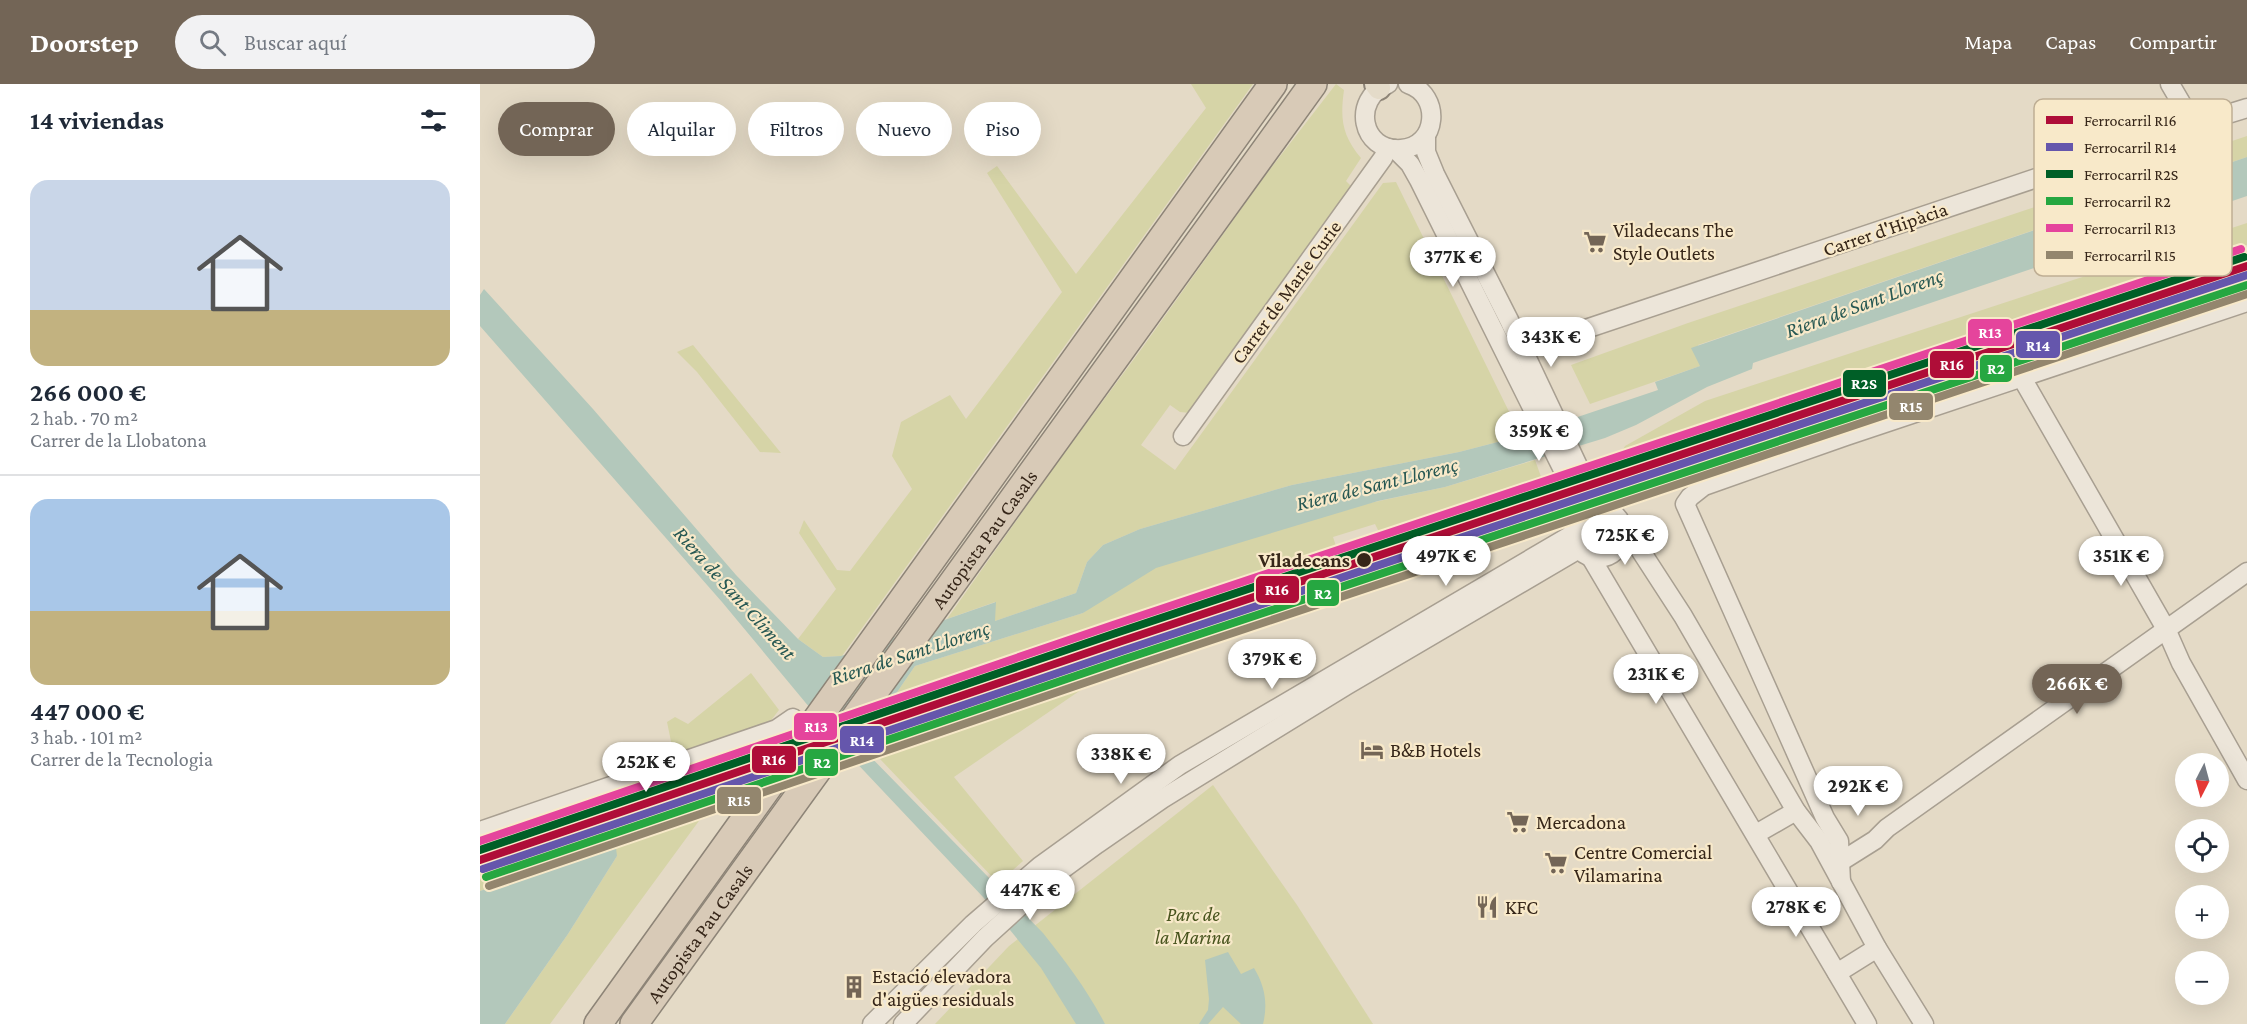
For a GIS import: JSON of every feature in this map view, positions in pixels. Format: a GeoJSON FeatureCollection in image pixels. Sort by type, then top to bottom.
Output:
{"type":"FeatureCollection","features":[{"type":"Feature","properties":{"kind":"highway","name":"Autopista Pau Casals"},"geometry":{"type":"LineString","coordinates":[[598,1024],[1273,84]]}},
{"type":"Feature","properties":{"kind":"highway","name":"Autopista Pau Casals"},"geometry":{"type":"LineString","coordinates":[[634,1024],[1313,84]]}},
{"type":"Feature","properties":{"kind":"street"},"geometry":{"type":"LineString","coordinates":[[1392,149],[1415,145],[1426,136],[1430,129],[1432,113],[1430,91],[1421,91],[1408,84]]}},
{"type":"Feature","properties":{"kind":"street"},"geometry":{"type":"LineString","coordinates":[[2170,84],[2179,99]]}},
{"type":"Feature","properties":{"kind":"street"},"geometry":{"type":"LineString","coordinates":[[1381,85],[1368,100],[1365,108],[1366,125],[1374,140],[1392,149],[1415,172],[1540,406],[1597,496],[1618,519],[1622,540],[1613,552],[1604,557],[1581,547]]}},
{"type":"Feature","properties":{"kind":"street","name":"Carrer d'Hipàcia"},"geometry":{"type":"LineString","coordinates":[[2232,113],[2247,108]]}},
{"type":"Feature","properties":{"kind":"street"},"geometry":{"type":"LineString","coordinates":[[1426,136],[1426,152],[1432,168],[1522,350],[1577,509],[1575,523],[1581,547],[1756,834],[1868,1024]]}},
{"type":"Feature","properties":{"kind":"street","name":"Carrer de Marie Curie"},"geometry":{"type":"LineString","coordinates":[[1183,436],[1378,165],[1392,149]]}},
{"type":"Feature","properties":{"kind":"street","name":"Carrer d'Hipàcia"},"geometry":{"type":"LineString","coordinates":[[1522,350],[2034,179]]}},
{"type":"Feature","properties":{"kind":"street"},"geometry":{"type":"LineString","coordinates":[[1841,882],[1839,841],[1825,818],[1684,504],[1704,486],[2247,302]]}},
{"type":"Feature","properties":{"kind":"street"},"geometry":{"type":"LineString","coordinates":[[2022,378],[2166,629],[2181,663],[2247,780]]}},
{"type":"Feature","properties":{"kind":"street"},"geometry":{"type":"LineString","coordinates":[[1577,509],[1585,512],[1595,508],[1609,511]]}},
{"type":"Feature","properties":{"kind":"street"},"geometry":{"type":"LineString","coordinates":[[1622,531],[1635,542],[1683,616],[1796,811],[1819,841],[1877,948],[1924,1024]]}},
{"type":"Feature","properties":{"kind":"street"},"geometry":{"type":"LineString","coordinates":[[872,1024],[1046,872],[1347,685],[1581,547]]}},
{"type":"Feature","properties":{"kind":"street"},"geometry":{"type":"LineString","coordinates":[[1840,861],[1875,840],[1887,828],[2247,572]]}},
{"type":"Feature","properties":{"kind":"street"},"geometry":{"type":"LineString","coordinates":[[480,831],[777,729],[793,718]]}},
{"type":"Feature","properties":{"kind":"street"},"geometry":{"type":"LineString","coordinates":[[1756,834],[1796,811]]}},
{"type":"Feature","properties":{"kind":"street"},"geometry":{"type":"LineString","coordinates":[[1819,841],[1839,841],[1887,828]]}},
{"type":"Feature","properties":{"kind":"street"},"geometry":{"type":"LineString","coordinates":[[903,1024],[979,931]]}},
{"type":"Feature","properties":{"kind":"street"},"geometry":{"type":"LineString","coordinates":[[1837,973],[1877,948]]}},
{"type":"Feature","properties":{"kind":"green space"},"geometry":{"type":"Polygon","coordinates":[[[1191,84],[1253,84],[842,656],[823,657],[798,639],[836,589],[799,533],[804,520],[837,570],[850,571],[912,489],[892,456],[901,422],[950,395],[966,419],[1062,292],[987,173],[997,166],[1076,274],[1206,108],[1191,84]]]}},
{"type":"Feature","properties":{"kind":"green space"},"geometry":{"type":"Polygon","coordinates":[[[1336,84],[1344,90],[1342,110],[1346,134],[1361,158],[1346,181],[1352,187],[1190,413],[1180,412],[1170,405],[1141,445],[1175,470],[1383,183],[1396,182],[1521,436],[1459,452],[1292,485],[1140,529],[1103,545],[1087,562],[1076,593],[995,621],[995,602],[947,619],[1264,177],[1336,84]]]}},
{"type":"Feature","properties":{"kind":"green space"},"geometry":{"type":"Polygon","coordinates":[[[2247,136],[2247,157],[2232,162],[2232,141],[2247,136]]]}},
{"type":"Feature","properties":{"kind":"green space"},"geometry":{"type":"Polygon","coordinates":[[[2034,207],[2034,230],[1698,345],[1706,364],[1590,404],[1571,365],[1688,323],[2034,207]]]}},
{"type":"Feature","properties":{"kind":"green space"},"geometry":{"type":"Polygon","coordinates":[[[2247,223],[2247,245],[2232,250],[2232,228],[2247,223]]]}},
{"type":"Feature","properties":{"kind":"green space"},"geometry":{"type":"Polygon","coordinates":[[[2086,276],[2155,276],[1619,456],[1625,446],[1705,401],[2086,276]]]}},
{"type":"Feature","properties":{"kind":"green space"},"geometry":{"type":"Polygon","coordinates":[[[693,345],[781,453],[760,452],[697,372],[677,352],[693,345]]]}},
{"type":"Feature","properties":{"kind":"green space"},"geometry":{"type":"Polygon","coordinates":[[[1535,460],[1544,485],[1519,492],[1517,489],[1380,534],[1375,524],[1333,537],[1337,549],[1125,621],[1117,626],[891,701],[915,666],[1083,613],[1141,565],[1271,524],[1445,487],[1535,460]]]}},
{"type":"Feature","properties":{"kind":"green space"},"geometry":{"type":"Polygon","coordinates":[[[1132,652],[1136,665],[1107,672],[954,777],[1023,861],[998,883],[861,739],[1132,652]]]}},
{"type":"Feature","properties":{"kind":"green space"},"geometry":{"type":"Polygon","coordinates":[[[751,673],[779,710],[769,723],[674,756],[667,722],[675,717],[688,724],[751,673]]]}},
{"type":"Feature","properties":{"kind":"green space"},"geometry":{"type":"Polygon","coordinates":[[[754,778],[750,787],[715,799],[550,1024],[505,1024],[568,934],[617,856],[607,848],[480,891],[480,869],[754,778]]]}},
{"type":"Feature","properties":{"kind":"green space","name":"Parc de la Marina"},"geometry":{"type":"Polygon","coordinates":[[[1213,785],[1297,905],[1373,1024],[935,1024],[1009,946],[1213,785]]]}},
{"type":"Feature","properties":{"kind":"water"},"geometry":{"type":"Polygon","coordinates":[[[2247,157],[2247,196],[2232,201],[2232,162],[2247,157]]]}},
{"type":"Feature","properties":{"kind":"water"},"geometry":{"type":"Polygon","coordinates":[[[2034,230],[2034,268],[1753,363],[1752,369],[1707,387],[1636,425],[1605,438],[1445,487],[1378,501],[1156,568],[1083,613],[915,666],[891,701],[865,717],[858,744],[1043,933],[1076,977],[1105,1024],[1076,1024],[1041,968],[983,897],[849,755],[722,602],[480,326],[480,295],[484,289],[593,409],[736,575],[798,639],[823,657],[841,656],[996,602],[995,621],[1076,593],[1087,562],[1103,545],[1140,529],[1292,485],[1459,452],[1521,436],[1658,390],[1655,382],[1700,366],[1691,348],[2034,230]]]}},
{"type":"Feature","properties":{"kind":"water"},"geometry":{"type":"Polygon","coordinates":[[[607,848],[616,848],[617,856],[568,934],[505,1024],[480,1024],[480,891],[607,848]]]}},
{"type":"Feature","properties":{"kind":"water"},"geometry":{"type":"Polygon","coordinates":[[[1228,952],[1241,974],[1254,968],[1258,975],[1265,1002],[1263,1024],[1241,1024],[1223,1007],[1208,1024],[1199,1024],[1208,1010],[1205,960],[1228,952]]]}},
{"type":"Feature","properties":{"kind":"rail line","name":"R13"},"geometry":{"type":"LineString","coordinates":[[2232,252],[2241,249]]}},
{"type":"Feature","properties":{"kind":"rail line","name":"R2S"},"geometry":{"type":"LineString","coordinates":[[2232,261],[2244,257]]}},
{"type":"Feature","properties":{"kind":"rail line","name":"R16"},"geometry":{"type":"LineString","coordinates":[[2232,271],[2247,266]]}},
{"type":"Feature","properties":{"kind":"rail line","name":"R14"},"geometry":{"type":"LineString","coordinates":[[483,869],[1122,651],[2247,275]]}},
{"type":"Feature","properties":{"kind":"rail line","name":"R13"},"geometry":{"type":"LineString","coordinates":[[480,841],[1113,625],[2160,276]]}},
{"type":"Feature","properties":{"kind":"rail line","name":"R2S"},"geometry":{"type":"LineString","coordinates":[[480,850],[1116,633],[2187,276]]}},
{"type":"Feature","properties":{"kind":"rail line","name":"R16"},"geometry":{"type":"LineString","coordinates":[[480,860],[1119,642],[2217,276]]}},
{"type":"Feature","properties":{"kind":"rail line","name":"R2"},"geometry":{"type":"LineString","coordinates":[[486,877],[1125,659],[2247,285]]}},
{"type":"Feature","properties":{"kind":"rail line","name":"R15"},"geometry":{"type":"LineString","coordinates":[[489,886],[1128,668],[2247,294]]}},
{"type":"Feature","properties":{"kind":"place","name":"Viladecans The Style Outlets"},"geometry":{"type":"Point","coordinates":[1595,242]}},
{"type":"Feature","properties":{"kind":"place","name":"Viladecans"},"geometry":{"type":"Point","coordinates":[1364,560]}},
{"type":"Feature","properties":{"kind":"place","name":"B&B Hotels"},"geometry":{"type":"Point","coordinates":[1372,750]}},
{"type":"Feature","properties":{"kind":"place","name":"Mercadona"},"geometry":{"type":"Point","coordinates":[1518,822]}},
{"type":"Feature","properties":{"kind":"place","name":"Centre Comercial Vilamarina"},"geometry":{"type":"Point","coordinates":[1556,863]}},
{"type":"Feature","properties":{"kind":"place","name":"KFC"},"geometry":{"type":"Point","coordinates":[1487,907]}},
{"type":"Feature","properties":{"kind":"place","name":"Estació elevadora d'aigües residuals"},"geometry":{"type":"Point","coordinates":[854,987]}},
{"type":"Feature","properties":{"kind":"water label","name":"Riera de Sant Llorenç"},"geometry":{"type":"Point","coordinates":[1864,303]}},
{"type":"Feature","properties":{"kind":"water label","name":"Riera de Sant Llorenç"},"geometry":{"type":"Point","coordinates":[1377,484]}},
{"type":"Feature","properties":{"kind":"water label","name":"Riera de Sant Climent"},"geometry":{"type":"Point","coordinates":[735,593]}},
{"type":"Feature","properties":{"kind":"water label","name":"Riera de Sant Llorenç"},"geometry":{"type":"Point","coordinates":[910,653]}}]}
